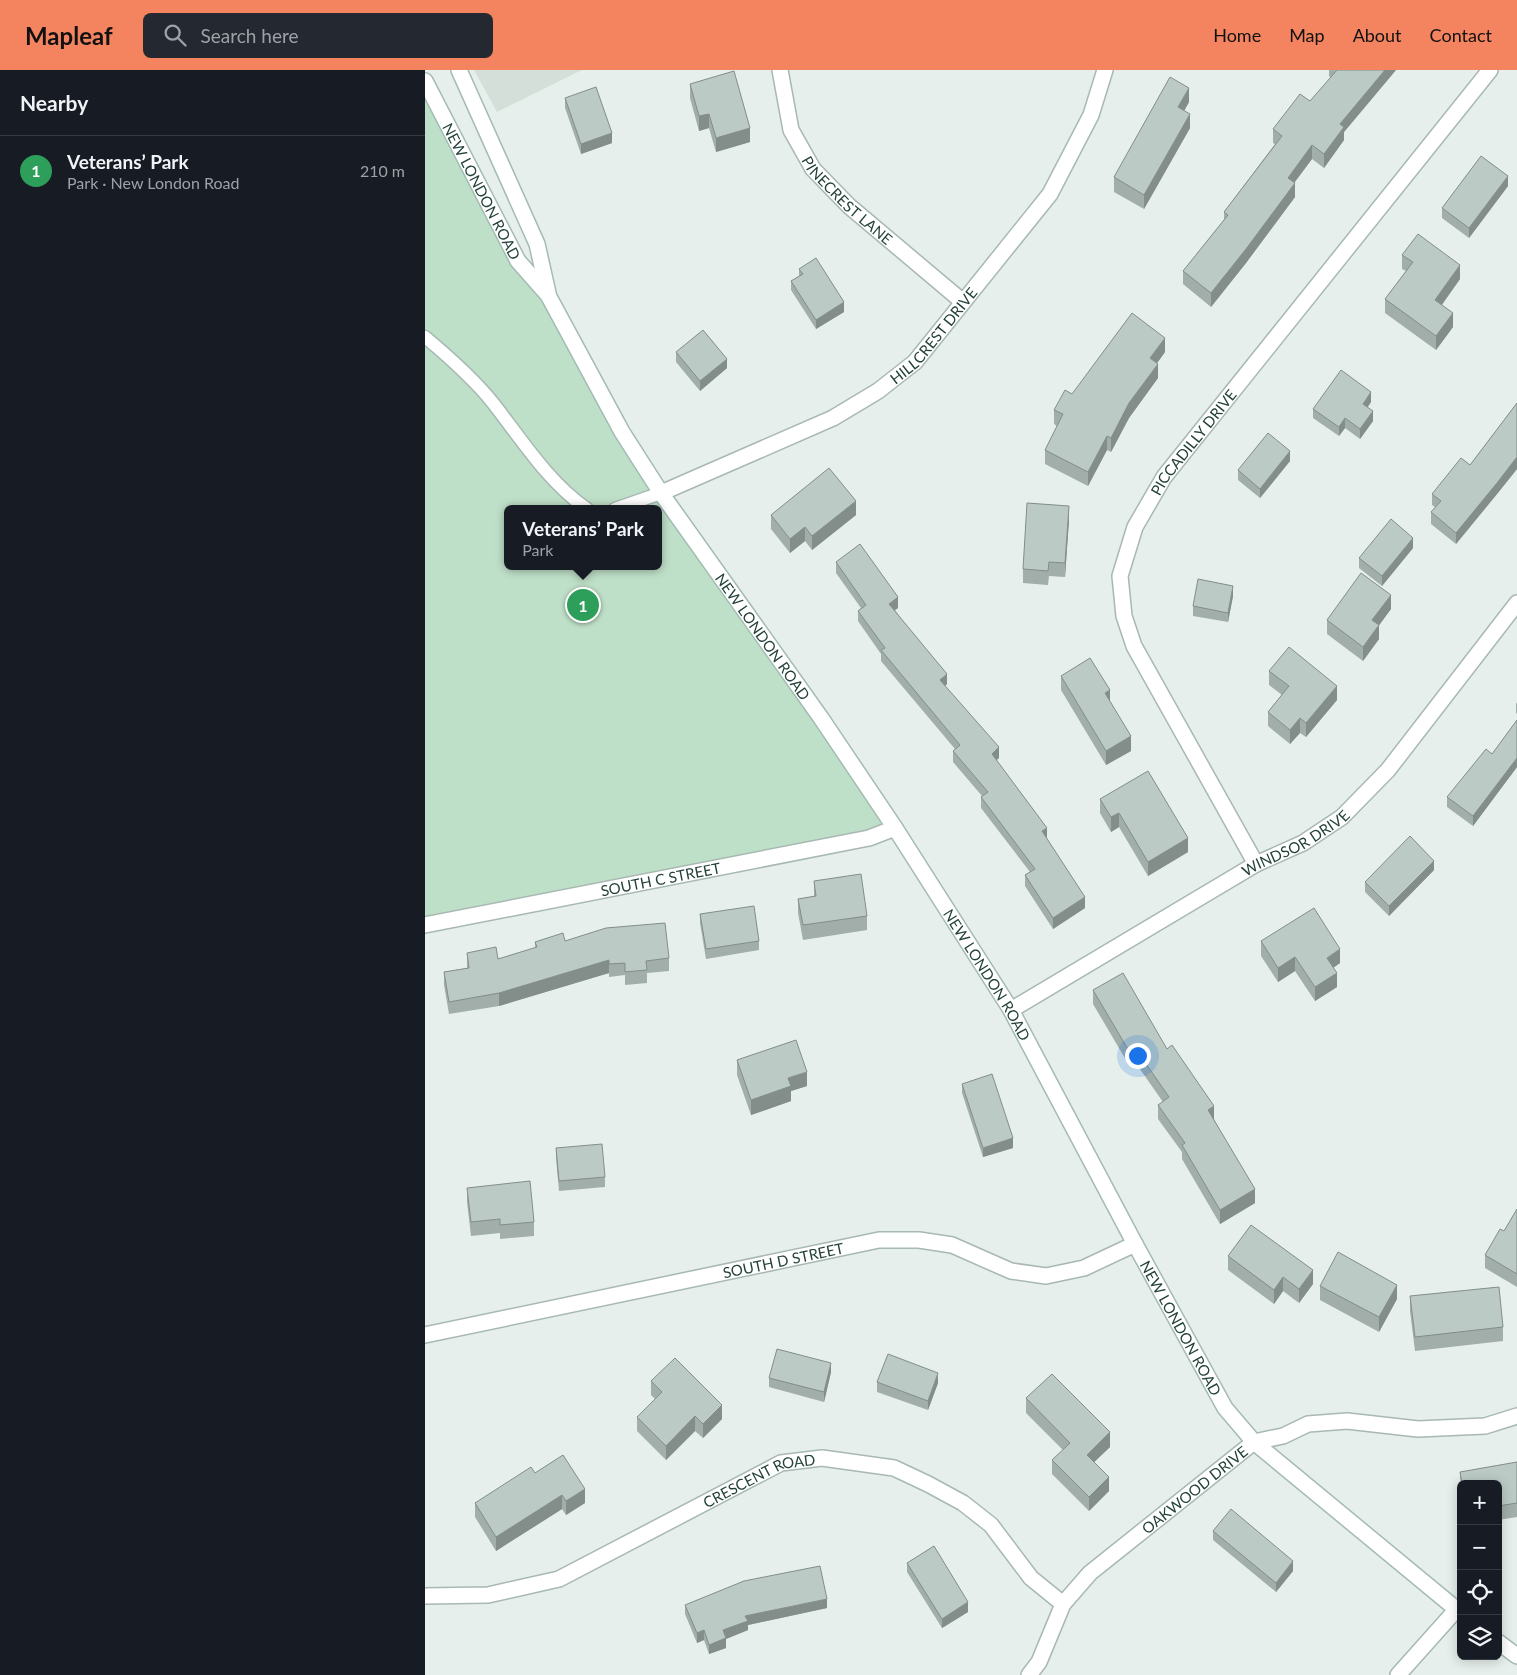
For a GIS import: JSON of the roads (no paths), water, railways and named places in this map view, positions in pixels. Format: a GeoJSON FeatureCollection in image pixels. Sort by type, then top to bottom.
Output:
{"type":"FeatureCollection","features":[{"type":"Feature","properties":{"kind":"street","name":"NEW LONDON ROAD"},"geometry":{"type":"LineString","coordinates":[[459,70],[537,244],[548,295]]}},
{"type":"Feature","properties":{"kind":"street","name":"PINECREST LANE"},"geometry":{"type":"LineString","coordinates":[[780,70],[791,130],[813,169],[849,206],[963,302]]}},
{"type":"Feature","properties":{"kind":"street","name":"HILLCREST DRIVE"},"geometry":{"type":"LineString","coordinates":[[661,493],[833,418],[879,391],[915,362],[1050,194],[1091,114],[1105,70]]}},
{"type":"Feature","properties":{"kind":"street","name":"PICCADILLY DRIVE"},"geometry":{"type":"LineString","coordinates":[[1256,864],[1134,646],[1124,616],[1120,576],[1135,527],[1164,477],[1490,70]]}},
{"type":"Feature","properties":{"kind":"street","name":"NEW LONDON ROAD"},"geometry":{"type":"LineString","coordinates":[[425,81],[518,261],[548,295],[622,432],[661,493],[821,718],[895,828],[1011,1010],[1135,1244],[1225,1408],[1254,1442],[1457,1610]]}},
{"type":"Feature","properties":{"kind":"street","name":"WINDSOR DRIVE"},"geometry":{"type":"LineString","coordinates":[[1011,1010],[1256,864],[1303,843],[1343,817],[1388,770],[1517,603]]}},
{"type":"Feature","properties":{"kind":"street","name":"SOUTH C STREET"},"geometry":{"type":"LineString","coordinates":[[425,925],[869,838],[895,828]]}},
{"type":"Feature","properties":{"kind":"street","name":"SOUTH D STREET"},"geometry":{"type":"LineString","coordinates":[[425,1335],[879,1240],[919,1240],[952,1245],[1011,1272],[1046,1276],[1084,1268],[1135,1244]]}},
{"type":"Feature","properties":{"kind":"street","name":"OAKWOOD DRIVE"},"geometry":{"type":"LineString","coordinates":[[1029,1675],[1039,1662],[1063,1604],[1089,1572],[1254,1442],[1283,1436],[1308,1424],[1347,1421],[1418,1429],[1485,1426],[1517,1416]]}},
{"type":"Feature","properties":{"kind":"street","name":"CRESCENT ROAD"},"geometry":{"type":"LineString","coordinates":[[425,1596],[489,1595],[559,1579],[781,1463],[822,1458],[894,1468],[929,1484],[963,1503],[991,1525],[1031,1578],[1063,1604]]}},
{"type":"Feature","properties":{"kind":"street"},"geometry":{"type":"LineString","coordinates":[[1398,1675],[1457,1614]]}},
{"type":"Feature","properties":{"kind":"street"},"geometry":{"type":"LineString","coordinates":[[1502,1645],[1517,1656]]}},
{"type":"Feature","properties":{"kind":"lane"},"geometry":{"type":"LineString","coordinates":[[425,336],[450,357],[491,401],[549,476],[570,498],[581,505]]}},
{"type":"Feature","properties":{"kind":"lane"},"geometry":{"type":"LineString","coordinates":[[626,505],[661,493]]}},
{"type":"Feature","properties":{"kind":"place","name":"Veterans’ Park"},"geometry":{"type":"Point","coordinates":[583,605]}}]}
